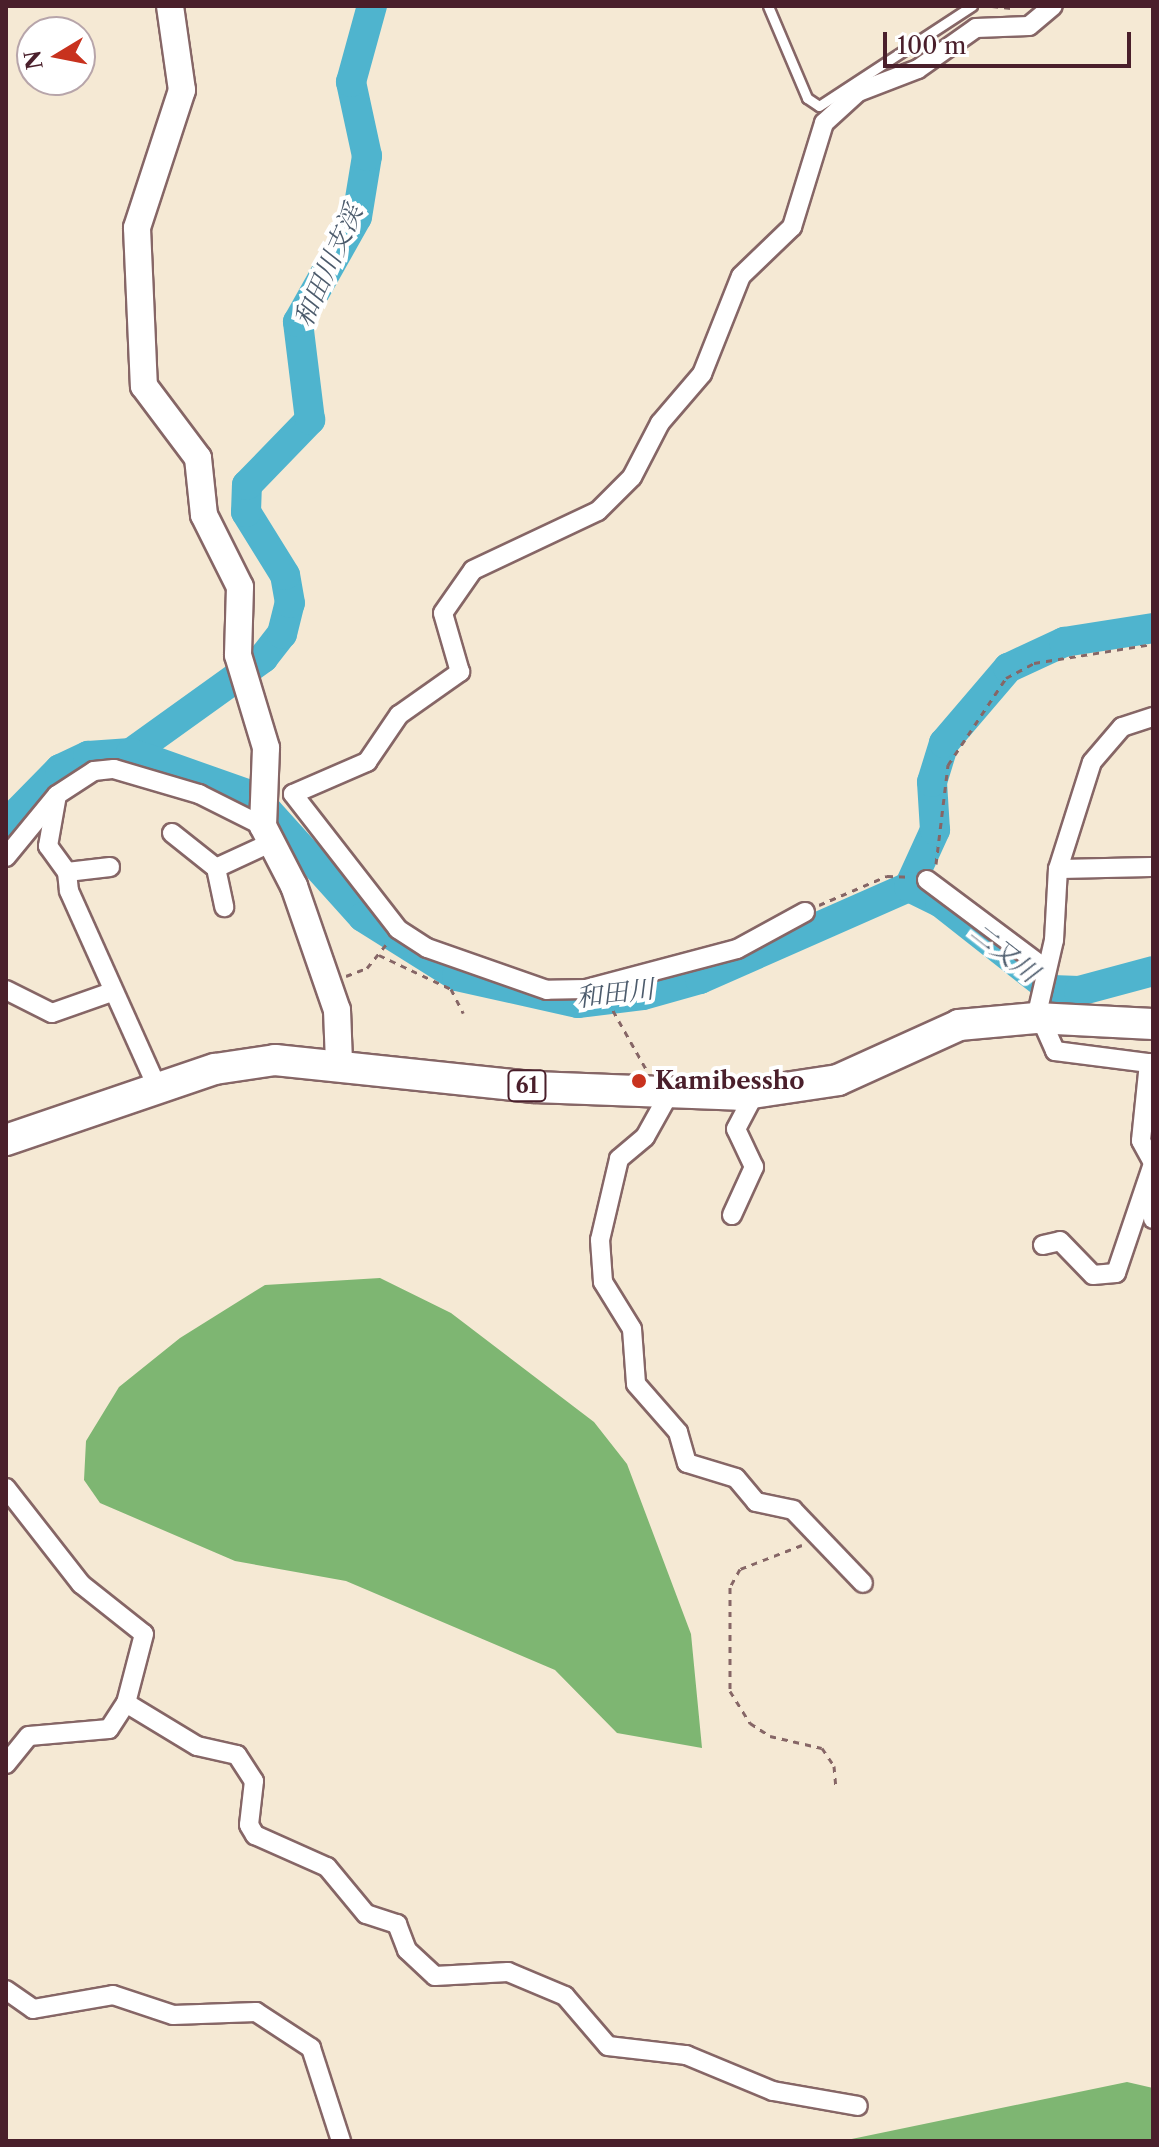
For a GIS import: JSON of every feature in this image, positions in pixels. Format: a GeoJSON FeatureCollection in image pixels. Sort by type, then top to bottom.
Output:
{"type":"FeatureCollection","features":[{"type":"Feature","properties":{"kind":"main road","name":"61"},"geometry":{"type":"LineString","coordinates":[[6,1140],[158,1089],[275,1060],[339,1062],[663,1094],[755,1093],[883,1065],[959,1025],[1039,1018],[1153,1024]]}},
{"type":"Feature","properties":{"kind":"street"},"geometry":{"type":"LineString","coordinates":[[170,6],[182,90],[137,228],[144,386],[198,458],[204,515],[240,587],[238,655],[262,726],[267,777],[265,828],[294,886],[327,983],[343,1044],[339,1062]]}},
{"type":"Feature","properties":{"kind":"street"},"geometry":{"type":"LineString","coordinates":[[293,794],[367,762],[399,715],[460,672],[443,613],[473,570],[598,511],[632,477],[660,423],[702,374],[741,276],[792,227],[824,123],[858,92],[918,69],[976,28],[1029,26],[1053,6]]}},
{"type":"Feature","properties":{"kind":"street"},"geometry":{"type":"LineString","coordinates":[[1043,1245],[1060,1241],[1093,1275],[1116,1273],[1153,1164],[1141,1141],[1149,1063],[1055,1051],[1039,1018],[1058,869],[1092,762],[1122,727],[1153,717]]}},
{"type":"Feature","properties":{"kind":"street"},"geometry":{"type":"LineString","coordinates":[[6,857],[75,778],[114,769],[199,794],[265,828]]}},
{"type":"Feature","properties":{"kind":"street"},"geometry":{"type":"LineString","coordinates":[[267,777],[293,794],[398,929],[427,948],[547,990],[586,989],[737,949],[805,912]]}},
{"type":"Feature","properties":{"kind":"street"},"geometry":{"type":"LineString","coordinates":[[57,795],[48,846],[67,872],[78,921],[158,1089]]}},
{"type":"Feature","properties":{"kind":"street"},"geometry":{"type":"LineString","coordinates":[[216,868],[265,828]]}},
{"type":"Feature","properties":{"kind":"street"},"geometry":{"type":"LineString","coordinates":[[172,833],[216,868],[224,907]]}},
{"type":"Feature","properties":{"kind":"street"},"geometry":{"type":"LineString","coordinates":[[67,872],[110,867]]}},
{"type":"Feature","properties":{"kind":"street"},"geometry":{"type":"LineString","coordinates":[[1058,869],[1153,867]]}},
{"type":"Feature","properties":{"kind":"street"},"geometry":{"type":"LineString","coordinates":[[927,880],[1046,969]]}},
{"type":"Feature","properties":{"kind":"street"},"geometry":{"type":"LineString","coordinates":[[6,990],[52,1013],[112,992]]}},
{"type":"Feature","properties":{"kind":"street"},"geometry":{"type":"LineString","coordinates":[[732,1215],[754,1167],[736,1129],[755,1093]]}},
{"type":"Feature","properties":{"kind":"street"},"geometry":{"type":"LineString","coordinates":[[663,1094],[645,1137],[619,1159],[600,1240],[606,1291],[632,1329],[636,1384],[678,1432],[687,1463],[736,1478],[756,1502],[793,1510],[863,1583]]}},
{"type":"Feature","properties":{"kind":"street"},"geometry":{"type":"LineString","coordinates":[[1153,1202],[1153,1219]]}},
{"type":"Feature","properties":{"kind":"street"},"geometry":{"type":"LineString","coordinates":[[6,1488],[81,1584],[144,1634],[126,1703],[109,1729],[29,1736],[6,1764]]}},
{"type":"Feature","properties":{"kind":"street"},"geometry":{"type":"LineString","coordinates":[[126,1703],[188,1742],[237,1755],[254,1781],[255,1835],[327,1867],[366,1914],[392,1918],[407,1950],[435,1976],[519,1975],[583,2010],[608,2046],[686,2055],[773,2091],[858,2106]]}},
{"type":"Feature","properties":{"kind":"street"},"geometry":{"type":"LineString","coordinates":[[6,1990],[33,2009],[113,1995],[173,2015],[256,2012],[311,2048],[341,2141]]}},
{"type":"Feature","properties":{"kind":"lane"},"geometry":{"type":"LineString","coordinates":[[768,6],[807,98],[819,106],[972,6]]}},
{"type":"Feature","properties":{"kind":"path"},"geometry":{"type":"LineString","coordinates":[[992,6],[1025,7]]}},
{"type":"Feature","properties":{"kind":"path"},"geometry":{"type":"LineString","coordinates":[[927,880],[940,856],[948,765],[1006,678],[1034,663],[1153,644]]}},
{"type":"Feature","properties":{"kind":"path"},"geometry":{"type":"LineString","coordinates":[[805,912],[900,876]]}},
{"type":"Feature","properties":{"kind":"path"},"geometry":{"type":"LineString","coordinates":[[327,983],[379,955],[384,948]]}},
{"type":"Feature","properties":{"kind":"path"},"geometry":{"type":"LineString","coordinates":[[379,955],[451,989],[463,1013]]}},
{"type":"Feature","properties":{"kind":"path"},"geometry":{"type":"LineString","coordinates":[[609,1009],[663,1094]]}},
{"type":"Feature","properties":{"kind":"path"},"geometry":{"type":"LineString","coordinates":[[826,1545],[776,1550],[740,1569],[726,1615],[727,1657],[730,1691],[750,1723],[770,1736],[822,1748],[834,1766],[836,1789]]}},
{"type":"Feature","properties":{"kind":"green space"},"geometry":{"type":"Polygon","coordinates":[[[380,1278],[451,1313],[594,1422],[627,1464],[691,1634],[702,1748],[617,1733],[555,1670],[346,1581],[235,1561],[100,1503],[84,1480],[86,1441],[119,1387],[180,1338],[265,1285],[380,1278]]]}},
{"type":"Feature","properties":{"kind":"green space"},"geometry":{"type":"Polygon","coordinates":[[[1127,2082],[1153,2088],[1153,2141],[842,2141],[1127,2082]]]}},
{"type":"Feature","properties":{"kind":"waterway","name":"和田川支渓"},"geometry":{"type":"LineString","coordinates":[[131,753],[263,658],[282,634],[290,603],[285,575],[246,512],[247,485],[310,420],[298,322],[357,217],[367,156],[351,82],[372,6]]}},
{"type":"Feature","properties":{"kind":"waterway","name":"和田川"},"geometry":{"type":"LineString","coordinates":[[6,824],[60,769],[88,756],[131,753],[255,797],[363,917],[457,976],[578,1003],[643,995],[700,979],[909,887],[935,830],[932,782],[944,743],[1008,668],[1064,642],[1153,628]]}},
{"type":"Feature","properties":{"kind":"waterway","name":"二又川"},"geometry":{"type":"LineString","coordinates":[[909,887],[940,902],[1052,990],[1079,991],[1153,971]]}},
{"type":"Feature","properties":{"kind":"place","name":"Kamibessho"},"geometry":{"type":"Point","coordinates":[639,1081]}}]}
